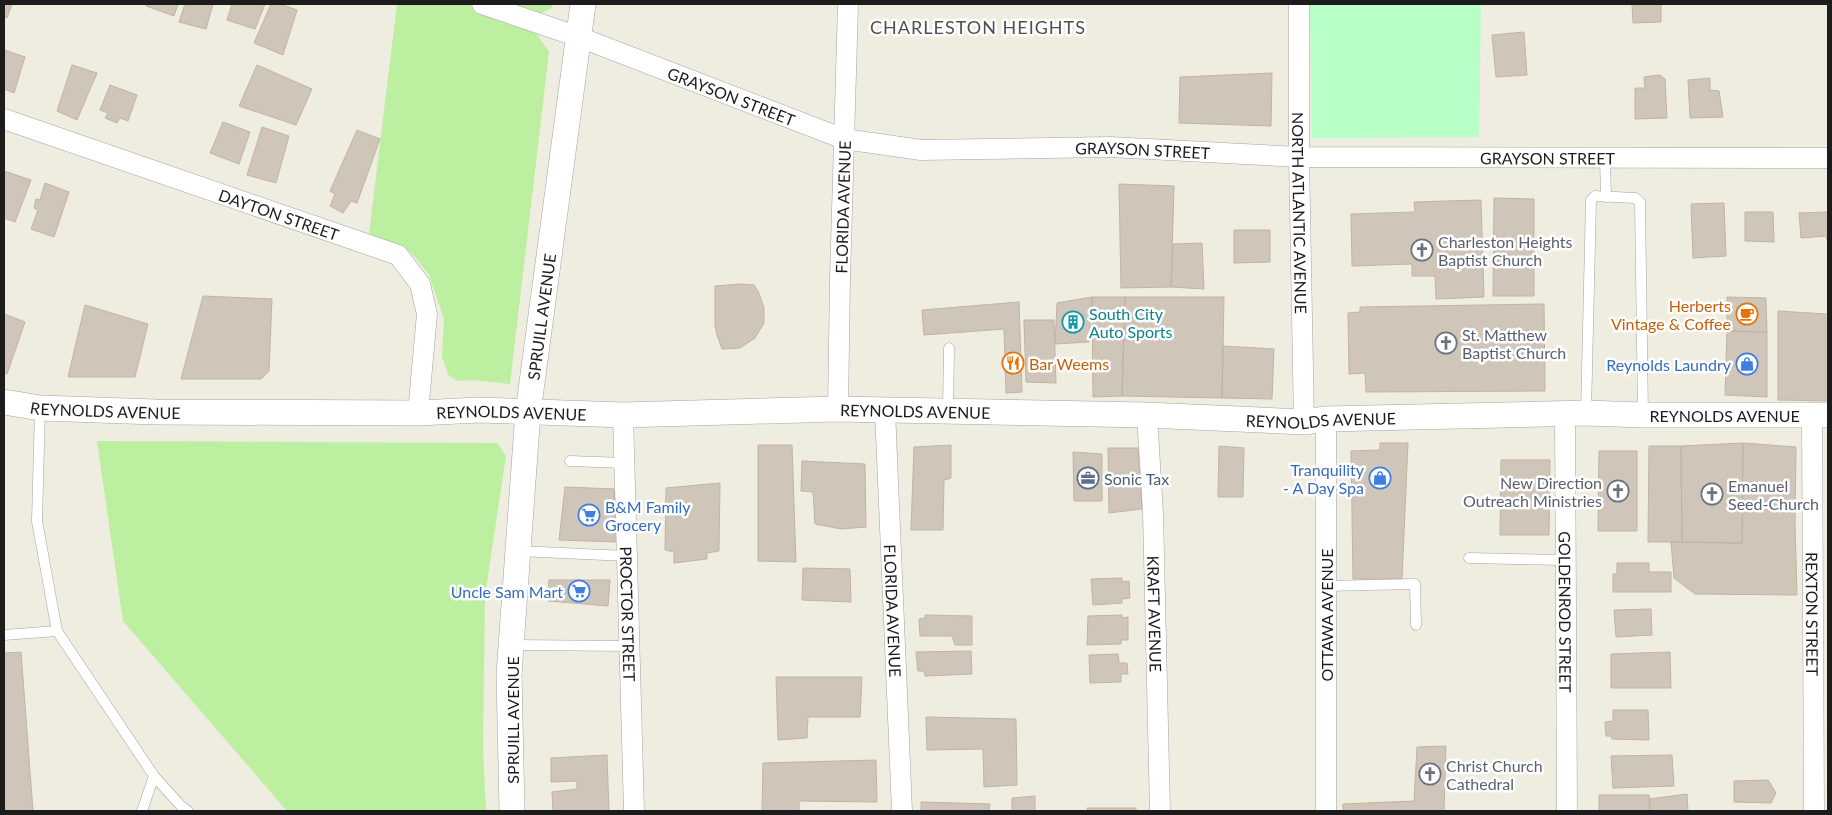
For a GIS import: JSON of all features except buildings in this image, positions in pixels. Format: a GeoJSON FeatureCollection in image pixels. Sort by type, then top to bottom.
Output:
{"type":"FeatureCollection","features":[{"type":"Feature","properties":{"kind":"street","name":"GRAYSON STREET"},"geometry":{"type":"LineString","coordinates":[[482,4],[580,37],[844,139],[921,150],[1110,147],[1299,157],[1828,158]]}},
{"type":"Feature","properties":{"kind":"street","name":"SPRUILL AVENUE"},"geometry":{"type":"LineString","coordinates":[[512,811],[509,674],[528,412],[583,4]]}},
{"type":"Feature","properties":{"kind":"street","name":"FLORIDA AVENUE"},"geometry":{"type":"LineString","coordinates":[[838,409],[848,4]]}},
{"type":"Feature","properties":{"kind":"street","name":"NORTH ATLANTIC AVENUE"},"geometry":{"type":"LineString","coordinates":[[1299,4],[1299,157],[1315,420]]}},
{"type":"Feature","properties":{"kind":"street","name":"DAYTON STREET"},"geometry":{"type":"LineString","coordinates":[[4,119],[398,255],[420,284],[427,314],[418,413]]}},
{"type":"Feature","properties":{"kind":"street","name":"REYNOLDS AVENUE"},"geometry":{"type":"LineString","coordinates":[[4,402],[40,408],[156,412],[418,413],[479,410],[623,415],[838,409],[1315,420],[1575,413],[1820,416]]}},
{"type":"Feature","properties":{"kind":"street","name":"FLORIDA AVENUE"},"geometry":{"type":"LineString","coordinates":[[884,410],[902,811]]}},
{"type":"Feature","properties":{"kind":"street","name":"GOLDENROD STREET"},"geometry":{"type":"LineString","coordinates":[[1567,811],[1566,560],[1575,413]]}},
{"type":"Feature","properties":{"kind":"street","name":"PROCTOR STREET"},"geometry":{"type":"LineString","coordinates":[[623,415],[634,811]]}},
{"type":"Feature","properties":{"kind":"street","name":"KRAFT AVENUE"},"geometry":{"type":"LineString","coordinates":[[1147,415],[1153,513],[1160,811]]}},
{"type":"Feature","properties":{"kind":"street","name":"REXTON STREET"},"geometry":{"type":"LineString","coordinates":[[1814,811],[1820,416]]}},
{"type":"Feature","properties":{"kind":"street","name":"OTTAWA AVENUE"},"geometry":{"type":"LineString","coordinates":[[1315,420],[1326,586],[1326,811]]}},
{"type":"Feature","properties":{"kind":"lane"},"geometry":{"type":"LineString","coordinates":[[1605,158],[1606,197]]}},
{"type":"Feature","properties":{"kind":"lane"},"geometry":{"type":"LineString","coordinates":[[1575,413],[1591,200],[1595,196],[1636,198],[1640,202],[1643,415]]}},
{"type":"Feature","properties":{"kind":"lane"},"geometry":{"type":"LineString","coordinates":[[948,411],[949,348]]}},
{"type":"Feature","properties":{"kind":"lane"},"geometry":{"type":"LineString","coordinates":[[40,408],[37,521],[57,631],[154,776],[181,806],[188,811]]}},
{"type":"Feature","properties":{"kind":"lane"},"geometry":{"type":"LineString","coordinates":[[570,462],[625,463]]}},
{"type":"Feature","properties":{"kind":"lane"},"geometry":{"type":"LineString","coordinates":[[518,551],[627,556]]}},
{"type":"Feature","properties":{"kind":"lane"},"geometry":{"type":"LineString","coordinates":[[1469,558],[1566,560]]}},
{"type":"Feature","properties":{"kind":"lane"},"geometry":{"type":"LineString","coordinates":[[1326,586],[1416,584],[1416,625]]}},
{"type":"Feature","properties":{"kind":"lane"},"geometry":{"type":"LineString","coordinates":[[4,635],[57,631]]}},
{"type":"Feature","properties":{"kind":"lane"},"geometry":{"type":"LineString","coordinates":[[512,645],[630,646]]}},
{"type":"Feature","properties":{"kind":"lane"},"geometry":{"type":"LineString","coordinates":[[142,811],[154,776]]}},
{"type":"Feature","properties":{"kind":"green space"},"geometry":{"type":"Polygon","coordinates":[[[397,4],[552,4],[552,8],[527,19],[549,52],[510,384],[474,380],[458,381],[449,376],[442,357],[444,319],[429,275],[416,258],[403,246],[369,234],[397,4]]]}},
{"type":"Feature","properties":{"kind":"green space"},"geometry":{"type":"Polygon","coordinates":[[[1310,4],[1481,4],[1479,137],[1312,138],[1310,4]]]}},
{"type":"Feature","properties":{"kind":"green space"},"geometry":{"type":"Polygon","coordinates":[[[97,441],[497,443],[506,456],[485,596],[483,748],[486,811],[287,811],[123,621],[97,441]]]}},
{"type":"Feature","properties":{"kind":"place","name":"Charleston Heights Baptist Church"},"geometry":{"type":"Point","coordinates":[1422,250]}},
{"type":"Feature","properties":{"kind":"place","name":"Herberts Vintage & Coffee"},"geometry":{"type":"Point","coordinates":[1747,314]}},
{"type":"Feature","properties":{"kind":"place","name":"South City Auto Sports"},"geometry":{"type":"Point","coordinates":[1073,322]}},
{"type":"Feature","properties":{"kind":"place","name":"St. Matthew Baptist Church"},"geometry":{"type":"Point","coordinates":[1446,343]}},
{"type":"Feature","properties":{"kind":"place","name":"Bar Weems"},"geometry":{"type":"Point","coordinates":[1013,363]}},
{"type":"Feature","properties":{"kind":"place","name":"Reynolds Laundry"},"geometry":{"type":"Point","coordinates":[1747,364]}},
{"type":"Feature","properties":{"kind":"place","name":"Sonic Tax"},"geometry":{"type":"Point","coordinates":[1088,478]}},
{"type":"Feature","properties":{"kind":"place","name":"Tranquility - A Day Spa"},"geometry":{"type":"Point","coordinates":[1380,478]}},
{"type":"Feature","properties":{"kind":"place","name":"New Direction Outreach Ministries"},"geometry":{"type":"Point","coordinates":[1618,491]}},
{"type":"Feature","properties":{"kind":"place","name":"Emanuel Seed-Church"},"geometry":{"type":"Point","coordinates":[1712,494]}},
{"type":"Feature","properties":{"kind":"place","name":"B&M Family Grocery"},"geometry":{"type":"Point","coordinates":[589,515]}},
{"type":"Feature","properties":{"kind":"place","name":"Uncle Sam Mart"},"geometry":{"type":"Point","coordinates":[579,591]}},
{"type":"Feature","properties":{"kind":"place","name":"Christ Church Cathedral"},"geometry":{"type":"Point","coordinates":[1430,774]}},
{"type":"Feature","properties":{"kind":"district","name":"CHARLESTON HEIGHTS"},"geometry":{"type":"Point","coordinates":[978,27]}}]}
